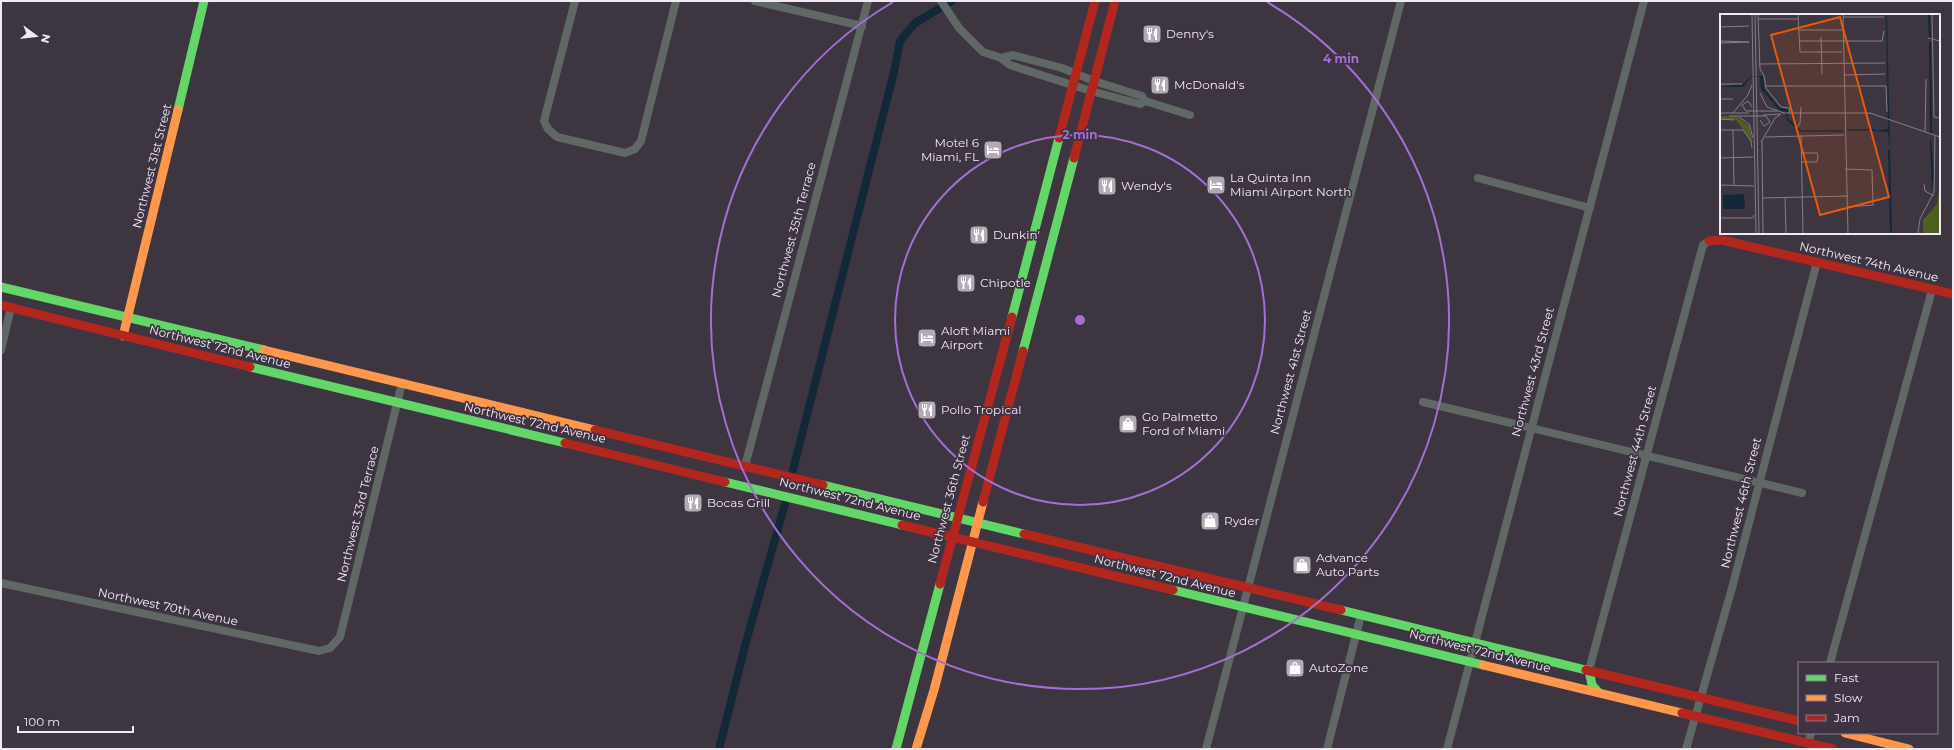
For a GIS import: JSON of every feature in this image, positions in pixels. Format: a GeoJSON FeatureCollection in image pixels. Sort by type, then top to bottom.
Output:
{"type":"FeatureCollection","features":[{"type":"Feature","properties":{"kind":"main road","name":"Northwest 31st Street"},"geometry":{"type":"LineString","coordinates":[[123,336],[204,1]]}},
{"type":"Feature","properties":{"kind":"main road","name":"Northwest 36th Street"},"geometry":{"type":"LineString","coordinates":[[916,749],[934,690],[978,522],[1055,192],[1074,86],[1095,1]]}},
{"type":"Feature","properties":{"kind":"main road","name":"Northwest 36th Street"},"geometry":{"type":"LineString","coordinates":[[896,749],[906,716],[957,517],[1055,192],[1091,91],[1115,1]]}},
{"type":"Feature","properties":{"kind":"main road","name":"Northwest 74th Avenue"},"geometry":{"type":"LineString","coordinates":[[1709,241],[1722,240],[1953,294]]}},
{"type":"Feature","properties":{"kind":"main road","name":"Northwest 72nd Avenue"},"geometry":{"type":"LineString","coordinates":[[1,287],[402,383],[562,432],[774,493],[1833,749]]}},
{"type":"Feature","properties":{"kind":"main road","name":"Northwest 72nd Avenue"},"geometry":{"type":"LineString","coordinates":[[1,305],[397,403],[745,466],[1798,721]]}},
{"type":"Feature","properties":{"kind":"main road"},"geometry":{"type":"LineString","coordinates":[[352,372],[355,387],[361,394]]}},
{"type":"Feature","properties":{"kind":"main road"},"geometry":{"type":"LineString","coordinates":[[1589,670],[1592,685],[1598,692]]}},
{"type":"Feature","properties":{"kind":"main road"},"geometry":{"type":"LineString","coordinates":[[1849,734],[1909,749]]}},
{"type":"Feature","properties":{"kind":"street"},"geometry":{"type":"LineString","coordinates":[[575,1],[544,121],[548,129],[557,137],[625,153],[635,149],[641,141],[676,1]]}},
{"type":"Feature","properties":{"kind":"street"},"geometry":{"type":"LineString","coordinates":[[754,1],[862,26]]}},
{"type":"Feature","properties":{"kind":"street","name":"Northwest 35th Terrace"},"geometry":{"type":"LineString","coordinates":[[745,466],[774,350],[868,1]]}},
{"type":"Feature","properties":{"kind":"street"},"geometry":{"type":"LineString","coordinates":[[941,1],[959,28],[983,52],[1001,58],[1010,65],[1074,86],[1140,104],[1145,101]]}},
{"type":"Feature","properties":{"kind":"street","name":"Northwest 41st Street"},"geometry":{"type":"LineString","coordinates":[[1206,749],[1246,588],[1400,1]]}},
{"type":"Feature","properties":{"kind":"street","name":"Northwest 43rd Street"},"geometry":{"type":"LineString","coordinates":[[1447,749],[1469,660],[1644,1]]}},
{"type":"Feature","properties":{"kind":"street"},"geometry":{"type":"LineString","coordinates":[[1001,58],[1013,55],[1077,74],[1142,96],[1145,101],[1190,115]]}},
{"type":"Feature","properties":{"kind":"street"},"geometry":{"type":"LineString","coordinates":[[1478,178],[1590,208]]}},
{"type":"Feature","properties":{"kind":"street","name":"Northwest 44th Street"},"geometry":{"type":"LineString","coordinates":[[1589,670],[1703,246],[1709,241]]}},
{"type":"Feature","properties":{"kind":"street","name":"Northwest 46th Street"},"geometry":{"type":"LineString","coordinates":[[1686,749],[1732,588],[1817,262]]}},
{"type":"Feature","properties":{"kind":"street"},"geometry":{"type":"LineString","coordinates":[[1830,662],[1932,290]]}},
{"type":"Feature","properties":{"kind":"street"},"geometry":{"type":"LineString","coordinates":[[1,350],[11,307]]}},
{"type":"Feature","properties":{"kind":"street","name":"Northwest 33rd Terrace"},"geometry":{"type":"LineString","coordinates":[[330,648],[340,637],[402,383]]}},
{"type":"Feature","properties":{"kind":"street"},"geometry":{"type":"LineString","coordinates":[[1423,402],[1530,429],[1646,455],[1759,484],[1802,493]]}},
{"type":"Feature","properties":{"kind":"street","name":"Northwest 70th Avenue"},"geometry":{"type":"LineString","coordinates":[[1,583],[319,651],[330,648]]}},
{"type":"Feature","properties":{"kind":"street"},"geometry":{"type":"LineString","coordinates":[[1327,749],[1361,615]]}},
{"type":"Feature","properties":{"kind":"street"},"geometry":{"type":"LineString","coordinates":[[1808,743],[1810,734]]}},
{"type":"Feature","properties":{"kind":"waterway"},"geometry":{"type":"LineString","coordinates":[[793,470],[894,72],[900,41],[915,23],[952,1]]}},
{"type":"Feature","properties":{"kind":"waterway"},"geometry":{"type":"LineString","coordinates":[[719,749],[746,642],[785,504]]}},
{"type":"Feature","properties":{"kind":"traffic: fast"},"geometry":{"type":"LineString","coordinates":[[178,110],[204,1]]}},
{"type":"Feature","properties":{"kind":"traffic: fast"},"geometry":{"type":"LineString","coordinates":[[1012,317],[1059,138]]}},
{"type":"Feature","properties":{"kind":"traffic: fast"},"geometry":{"type":"LineString","coordinates":[[1023,351],[1074,158]]}},
{"type":"Feature","properties":{"kind":"traffic: fast"},"geometry":{"type":"LineString","coordinates":[[1,287],[264,350]]}},
{"type":"Feature","properties":{"kind":"traffic: fast"},"geometry":{"type":"LineString","coordinates":[[250,367],[565,443]]}},
{"type":"Feature","properties":{"kind":"traffic: fast"},"geometry":{"type":"LineString","coordinates":[[725,482],[902,525]]}},
{"type":"Feature","properties":{"kind":"traffic: fast"},"geometry":{"type":"LineString","coordinates":[[823,485],[1024,534]]}},
{"type":"Feature","properties":{"kind":"traffic: fast"},"geometry":{"type":"LineString","coordinates":[[896,749],[940,584]]}},
{"type":"Feature","properties":{"kind":"traffic: fast"},"geometry":{"type":"LineString","coordinates":[[1173,590],[1483,665]]}},
{"type":"Feature","properties":{"kind":"traffic: fast"},"geometry":{"type":"LineString","coordinates":[[1341,610],[1586,670]]}},
{"type":"Feature","properties":{"kind":"traffic: fast"},"geometry":{"type":"LineString","coordinates":[[1589,670],[1592,685],[1598,692]]}},
{"type":"Feature","properties":{"kind":"traffic: slow"},"geometry":{"type":"LineString","coordinates":[[123,336],[178,110]]}},
{"type":"Feature","properties":{"kind":"traffic: slow"},"geometry":{"type":"LineString","coordinates":[[264,350],[595,430]]}},
{"type":"Feature","properties":{"kind":"traffic: slow"},"geometry":{"type":"LineString","coordinates":[[916,749],[934,690],[983,502]]}},
{"type":"Feature","properties":{"kind":"traffic: slow"},"geometry":{"type":"LineString","coordinates":[[1483,665],[1682,713]]}},
{"type":"Feature","properties":{"kind":"traffic: slow"},"geometry":{"type":"LineString","coordinates":[[1849,734],[1909,749]]}},
{"type":"Feature","properties":{"kind":"traffic: jam"},"geometry":{"type":"LineString","coordinates":[[1059,138],[1095,1]]}},
{"type":"Feature","properties":{"kind":"traffic: jam"},"geometry":{"type":"LineString","coordinates":[[1074,158],[1115,1]]}},
{"type":"Feature","properties":{"kind":"traffic: jam"},"geometry":{"type":"LineString","coordinates":[[1709,241],[1722,240],[1953,294]]}},
{"type":"Feature","properties":{"kind":"traffic: jam"},"geometry":{"type":"LineString","coordinates":[[1,305],[250,367]]}},
{"type":"Feature","properties":{"kind":"traffic: jam"},"geometry":{"type":"LineString","coordinates":[[940,584],[1012,317]]}},
{"type":"Feature","properties":{"kind":"traffic: jam"},"geometry":{"type":"LineString","coordinates":[[983,502],[1023,351]]}},
{"type":"Feature","properties":{"kind":"traffic: jam"},"geometry":{"type":"LineString","coordinates":[[595,430],[823,485]]}},
{"type":"Feature","properties":{"kind":"traffic: jam"},"geometry":{"type":"LineString","coordinates":[[565,443],[725,482]]}},
{"type":"Feature","properties":{"kind":"traffic: jam"},"geometry":{"type":"LineString","coordinates":[[902,525],[1173,590]]}},
{"type":"Feature","properties":{"kind":"traffic: jam"},"geometry":{"type":"LineString","coordinates":[[1024,534],[1341,610]]}},
{"type":"Feature","properties":{"kind":"traffic: jam"},"geometry":{"type":"LineString","coordinates":[[1586,670],[1798,721]]}},
{"type":"Feature","properties":{"kind":"traffic: jam"},"geometry":{"type":"LineString","coordinates":[[1682,713],[1833,749]]}},
{"type":"Feature","properties":{"kind":"place","name":"Denny's"},"geometry":{"type":"Point","coordinates":[1152,34]}},
{"type":"Feature","properties":{"kind":"place","name":"McDonald's"},"geometry":{"type":"Point","coordinates":[1160,85]}},
{"type":"Feature","properties":{"kind":"place","name":"Motel 6 Miami, FL"},"geometry":{"type":"Point","coordinates":[993,150]}},
{"type":"Feature","properties":{"kind":"place","name":"La Quinta Inn Miami Airport North"},"geometry":{"type":"Point","coordinates":[1216,185]}},
{"type":"Feature","properties":{"kind":"place","name":"Wendy's"},"geometry":{"type":"Point","coordinates":[1107,186]}},
{"type":"Feature","properties":{"kind":"place","name":"Dunkin'"},"geometry":{"type":"Point","coordinates":[979,235]}},
{"type":"Feature","properties":{"kind":"place","name":"Chipotle"},"geometry":{"type":"Point","coordinates":[966,283]}},
{"type":"Feature","properties":{"kind":"place","name":"Aloft Miami Airport"},"geometry":{"type":"Point","coordinates":[927,338]}},
{"type":"Feature","properties":{"kind":"place","name":"Pollo Tropical"},"geometry":{"type":"Point","coordinates":[927,410]}},
{"type":"Feature","properties":{"kind":"place","name":"Go Palmetto Ford of Miami"},"geometry":{"type":"Point","coordinates":[1128,424]}},
{"type":"Feature","properties":{"kind":"place","name":"Bocas Grill"},"geometry":{"type":"Point","coordinates":[693,503]}},
{"type":"Feature","properties":{"kind":"place","name":"Ryder"},"geometry":{"type":"Point","coordinates":[1210,521]}},
{"type":"Feature","properties":{"kind":"place","name":"Advance Auto Parts"},"geometry":{"type":"Point","coordinates":[1302,565]}},
{"type":"Feature","properties":{"kind":"place","name":"AutoZone"},"geometry":{"type":"Point","coordinates":[1295,668]}}]}
